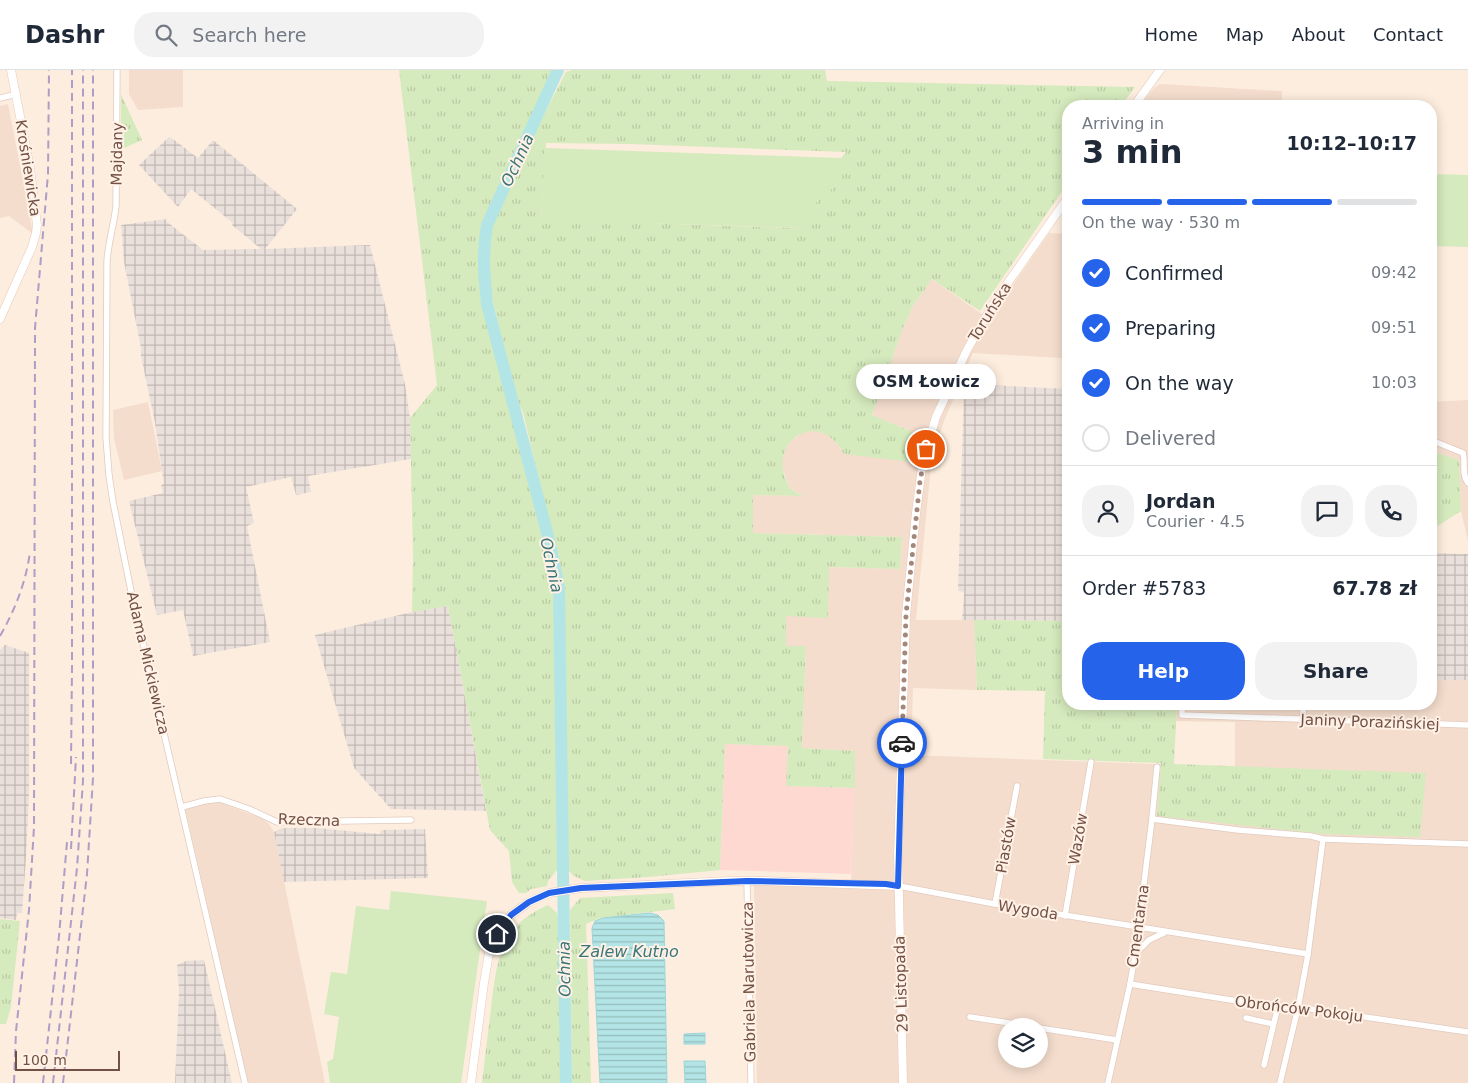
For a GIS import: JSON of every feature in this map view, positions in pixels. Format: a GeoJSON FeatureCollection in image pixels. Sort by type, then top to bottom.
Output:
{"type":"FeatureCollection","features":[{"type":"Feature","properties":{"kind":"street","name":"Krośniewicka"},"geometry":{"type":"LineString","coordinates":[[0,319],[32,247],[37,225],[30,168],[11,70]]}},
{"type":"Feature","properties":{"kind":"street","name":"Majdany"},"geometry":{"type":"LineString","coordinates":[[110,236],[115,221],[116,206],[117,70]]}},
{"type":"Feature","properties":{"kind":"street"},"geometry":{"type":"LineString","coordinates":[[1138,100],[1160,70]]}},
{"type":"Feature","properties":{"kind":"street"},"geometry":{"type":"LineString","coordinates":[[0,98],[17,94]]}},
{"type":"Feature","properties":{"kind":"street","name":"Toruńska"},"geometry":{"type":"LineString","coordinates":[[898,886],[906,615],[923,460],[936,417],[966,350],[995,302],[1062,206]]}},
{"type":"Feature","properties":{"kind":"street","name":"Adama Mickiewicza"},"geometry":{"type":"LineString","coordinates":[[110,236],[107,262],[106,437],[113,502],[129,582],[245,1083]]}},
{"type":"Feature","properties":{"kind":"street"},"geometry":{"type":"LineString","coordinates":[[1437,442],[1464,453],[1464,477],[1468,483]]}},
{"type":"Feature","properties":{"kind":"street","name":"Janiny Porazińskiej"},"geometry":{"type":"LineString","coordinates":[[1182,710],[1182,715],[1468,725]]}},
{"type":"Feature","properties":{"kind":"street"},"geometry":{"type":"LineString","coordinates":[[1303,710],[1303,720]]}},
{"type":"Feature","properties":{"kind":"street","name":"Wazów"},"geometry":{"type":"LineString","coordinates":[[1064,916],[1091,762]]}},
{"type":"Feature","properties":{"kind":"street","name":"Cmentarna"},"geometry":{"type":"LineString","coordinates":[[1108,1083],[1130,984],[1140,928],[1157,767]]}},
{"type":"Feature","properties":{"kind":"street","name":"Piastów"},"geometry":{"type":"LineString","coordinates":[[996,904],[1017,786]]}},
{"type":"Feature","properties":{"kind":"street","name":"Rzeczna"},"geometry":{"type":"LineString","coordinates":[[182,807],[220,799],[249,809],[277,822],[410,820]]}},
{"type":"Feature","properties":{"kind":"street"},"geometry":{"type":"LineString","coordinates":[[1152,819],[1311,836],[1324,840],[1468,844]]}},
{"type":"Feature","properties":{"kind":"street"},"geometry":{"type":"LineString","coordinates":[[1280,1083],[1298,1008],[1308,954],[1324,840]]}},
{"type":"Feature","properties":{"kind":"street","name":"Wygoda"},"geometry":{"type":"LineString","coordinates":[[471,1083],[489,954],[497,934],[511,915],[529,902],[549,893],[581,888],[747,881],[886,884],[1064,916],[1308,954]]}},
{"type":"Feature","properties":{"kind":"street","name":"Gabriela Narutowicza"},"geometry":{"type":"LineString","coordinates":[[747,881],[751,1083]]}},
{"type":"Feature","properties":{"kind":"street","name":"29 Listopada"},"geometry":{"type":"LineString","coordinates":[[898,886],[903,1083]]}},
{"type":"Feature","properties":{"kind":"street"},"geometry":{"type":"LineString","coordinates":[[1136,953],[1149,940],[1166,932]]}},
{"type":"Feature","properties":{"kind":"street","name":"Obrońców Pokoju"},"geometry":{"type":"LineString","coordinates":[[1130,984],[1250,1003],[1468,1032]]}},
{"type":"Feature","properties":{"kind":"street"},"geometry":{"type":"LineString","coordinates":[[1264,1065],[1278,1006]]}},
{"type":"Feature","properties":{"kind":"street"},"geometry":{"type":"LineString","coordinates":[[970,1017],[998,1021]]}},
{"type":"Feature","properties":{"kind":"street"},"geometry":{"type":"LineString","coordinates":[[1246,1018],[1273,1024]]}},
{"type":"Feature","properties":{"kind":"street"},"geometry":{"type":"LineString","coordinates":[[1048,1029],[1117,1040]]}},
{"type":"Feature","properties":{"kind":"shaded area"},"geometry":{"type":"Polygon","coordinates":[[[129,70],[183,70],[183,107],[138,110],[129,94],[129,70]]]}},
{"type":"Feature","properties":{"kind":"shaded area"},"geometry":{"type":"Polygon","coordinates":[[[1160,84],[1282,91],[1282,100],[1145,100],[1153,89],[1160,84]]]}},
{"type":"Feature","properties":{"kind":"shaded area"},"geometry":{"type":"Polygon","coordinates":[[[8,104],[33,234],[9,216],[0,218],[0,106],[8,104]]]}},
{"type":"Feature","properties":{"kind":"shaded area"},"geometry":{"type":"Polygon","coordinates":[[[169,137],[198,158],[213,140],[297,209],[265,249],[370,245],[405,384],[410,418],[411,459],[308,476],[311,492],[296,495],[291,477],[246,487],[254,523],[247,526],[270,642],[193,656],[183,610],[157,615],[129,501],[163,493],[161,485],[164,484],[155,423],[124,262],[121,225],[167,219],[166,221],[203,250],[261,249],[232,225],[233,223],[191,189],[178,207],[139,165],[169,137]]]}},
{"type":"Feature","properties":{"kind":"shaded area"},"geometry":{"type":"Polygon","coordinates":[[[1049,233],[1062,234],[1062,358],[973,353],[937,442],[931,466],[916,620],[974,620],[977,690],[913,688],[911,755],[1235,767],[1235,722],[1176,721],[1177,710],[1437,710],[1437,680],[1468,680],[1468,1083],[757,1083],[754,885],[851,887],[855,751],[802,748],[806,647],[786,646],[786,616],[829,567],[900,569],[902,537],[753,533],[753,495],[802,496],[790,488],[781,464],[785,450],[792,440],[802,433],[813,430],[825,433],[834,439],[844,454],[920,435],[872,415],[903,328],[913,306],[932,279],[989,319],[1049,233]]]}},
{"type":"Feature","properties":{"kind":"shaded area"},"geometry":{"type":"Polygon","coordinates":[[[964,384],[1062,389],[1062,621],[962,620],[964,592],[958,591],[964,384]]]}},
{"type":"Feature","properties":{"kind":"shaded area"},"geometry":{"type":"Polygon","coordinates":[[[1468,400],[1468,541],[1461,511],[1459,460],[1437,453],[1437,402],[1468,400]]]}},
{"type":"Feature","properties":{"kind":"shaded area"},"geometry":{"type":"Polygon","coordinates":[[[148,402],[162,471],[124,480],[114,438],[113,410],[148,402]]]}},
{"type":"Feature","properties":{"kind":"shaded area"},"geometry":{"type":"Polygon","coordinates":[[[1437,553],[1468,554],[1468,680],[1437,680],[1437,553]]]}},
{"type":"Feature","properties":{"kind":"shaded area"},"geometry":{"type":"Polygon","coordinates":[[[448,606],[486,811],[391,809],[354,768],[315,635],[412,612],[448,606]]]}},
{"type":"Feature","properties":{"kind":"shaded area"},"geometry":{"type":"Polygon","coordinates":[[[5,645],[29,653],[29,796],[26,858],[22,913],[17,913],[16,920],[0,918],[0,650],[5,645]]]}},
{"type":"Feature","properties":{"kind":"shaded area"},"geometry":{"type":"Polygon","coordinates":[[[725,744],[788,746],[787,786],[855,788],[851,874],[720,870],[725,744]]]}},
{"type":"Feature","properties":{"kind":"shaded area"},"geometry":{"type":"Polygon","coordinates":[[[209,802],[221,803],[261,818],[268,823],[274,832],[325,1083],[248,1083],[185,808],[209,802]]]}},
{"type":"Feature","properties":{"kind":"shaded area"},"geometry":{"type":"Polygon","coordinates":[[[282,828],[316,828],[380,834],[381,830],[425,829],[428,878],[284,882],[274,832],[282,828]]]}},
{"type":"Feature","properties":{"kind":"shaded area"},"geometry":{"type":"Polygon","coordinates":[[[204,960],[232,1083],[175,1083],[179,990],[177,965],[186,961],[204,960]]]}},
{"type":"Feature","properties":{"kind":"green space"},"geometry":{"type":"Polygon","coordinates":[[[399,70],[553,70],[489,213],[480,243],[480,277],[485,308],[537,509],[554,586],[557,870],[548,881],[547,886],[531,889],[526,893],[519,893],[512,882],[509,851],[490,830],[448,606],[412,612],[413,556],[410,418],[437,385],[399,70]]]}},
{"type":"Feature","properties":{"kind":"green space"},"geometry":{"type":"Polygon","coordinates":[[[572,70],[825,70],[827,81],[1135,87],[1125,100],[1062,100],[1062,191],[980,311],[932,279],[913,306],[903,328],[872,415],[920,435],[911,462],[844,454],[834,440],[823,433],[812,431],[801,434],[791,441],[785,451],[783,463],[785,477],[790,488],[803,496],[753,495],[753,533],[902,537],[900,569],[829,567],[828,618],[786,616],[786,646],[806,646],[802,748],[855,751],[855,788],[786,786],[788,746],[725,744],[720,870],[585,881],[574,876],[568,870],[562,578],[523,412],[518,402],[494,307],[487,270],[490,233],[521,159],[566,72],[572,70]],[[546,143],[541,219],[803,228],[815,203],[841,181],[841,158],[846,152],[630,144],[546,143]]]}},
{"type":"Feature","properties":{"kind":"green space"},"geometry":{"type":"Polygon","coordinates":[[[121,94],[142,140],[122,149],[121,148],[121,94]]]}},
{"type":"Feature","properties":{"kind":"green space"},"geometry":{"type":"Polygon","coordinates":[[[545,148],[841,158],[841,181],[815,203],[803,228],[541,220],[545,148]]]}},
{"type":"Feature","properties":{"kind":"green space"},"geometry":{"type":"Polygon","coordinates":[[[1437,174],[1468,175],[1468,247],[1437,246],[1437,174]]]}},
{"type":"Feature","properties":{"kind":"green space"},"geometry":{"type":"Polygon","coordinates":[[[1437,453],[1459,460],[1461,511],[1437,526],[1437,453]]]}},
{"type":"Feature","properties":{"kind":"green space"},"geometry":{"type":"Polygon","coordinates":[[[974,620],[1062,621],[1062,710],[1177,710],[1174,764],[1426,773],[1420,837],[1322,834],[1157,816],[1161,763],[1043,759],[1045,691],[977,690],[974,620]]]}},
{"type":"Feature","properties":{"kind":"green space"},"geometry":{"type":"Polygon","coordinates":[[[391,891],[487,901],[461,1083],[330,1083],[327,1062],[333,1059],[339,1017],[324,1014],[331,972],[347,974],[356,906],[389,910],[391,891]]]}},
{"type":"Feature","properties":{"kind":"green space"},"geometry":{"type":"Polygon","coordinates":[[[673,893],[675,909],[600,918],[586,924],[591,1083],[572,1083],[570,910],[580,898],[673,893]]]}},
{"type":"Feature","properties":{"kind":"green space"},"geometry":{"type":"Polygon","coordinates":[[[548,905],[557,913],[559,924],[562,1083],[482,1083],[494,984],[501,953],[510,933],[519,923],[548,905]]]}},
{"type":"Feature","properties":{"kind":"green space"},"geometry":{"type":"Polygon","coordinates":[[[0,919],[20,921],[11,1007],[6,1024],[0,1024],[0,919]]]}},
{"type":"Feature","properties":{"kind":"water","name":"Zalew Kutno"},"geometry":{"type":"Polygon","coordinates":[[[650,913],[658,915],[664,921],[667,1083],[600,1083],[592,928],[595,921],[603,918],[650,913]]]}},
{"type":"Feature","properties":{"kind":"water"},"geometry":{"type":"Polygon","coordinates":[[[705,1033],[705,1044],[684,1044],[684,1034],[705,1033]]]}},
{"type":"Feature","properties":{"kind":"water"},"geometry":{"type":"Polygon","coordinates":[[[684,1061],[705,1061],[706,1083],[685,1083],[684,1061]]]}},
{"type":"Feature","properties":{"kind":"waterway","name":"Ochnia"},"geometry":{"type":"LineString","coordinates":[[558,70],[487,225],[484,264],[487,304],[549,540],[559,587],[566,1083]]}},
{"type":"Feature","properties":{"kind":"railway"},"geometry":{"type":"LineString","coordinates":[[14,1083],[16,1031],[29,910],[34,827],[35,328],[48,174],[49,70]]}},
{"type":"Feature","properties":{"kind":"railway"},"geometry":{"type":"LineString","coordinates":[[71,764],[72,70]]}},
{"type":"Feature","properties":{"kind":"railway"},"geometry":{"type":"LineString","coordinates":[[53,1083],[77,868],[83,781],[83,70]]}},
{"type":"Feature","properties":{"kind":"railway"},"geometry":{"type":"LineString","coordinates":[[63,1083],[87,874],[93,778],[93,70]]}},
{"type":"Feature","properties":{"kind":"railway"},"geometry":{"type":"LineString","coordinates":[[0,636],[19,596],[30,552]]}},
{"type":"Feature","properties":{"kind":"railway"},"geometry":{"type":"LineString","coordinates":[[71,849],[76,757]]}},
{"type":"Feature","properties":{"kind":"railway"},"geometry":{"type":"LineString","coordinates":[[43,1083],[67,842]]}},
{"type":"Feature","properties":{"kind":"way so far"},"geometry":{"type":"LineString","coordinates":[[902,743],[906,615],[916,512],[926,449]]}},
{"type":"Feature","properties":{"kind":"place","name":"OSM Łowicz"},"geometry":{"type":"Point","coordinates":[926,449]}},
{"type":"Feature","properties":{"kind":"route"},"geometry":{"type":"LineString","coordinates":[[497,934],[511,915],[529,902],[549,893],[581,888],[730,881],[886,884],[898,886],[902,743]]}}]}
